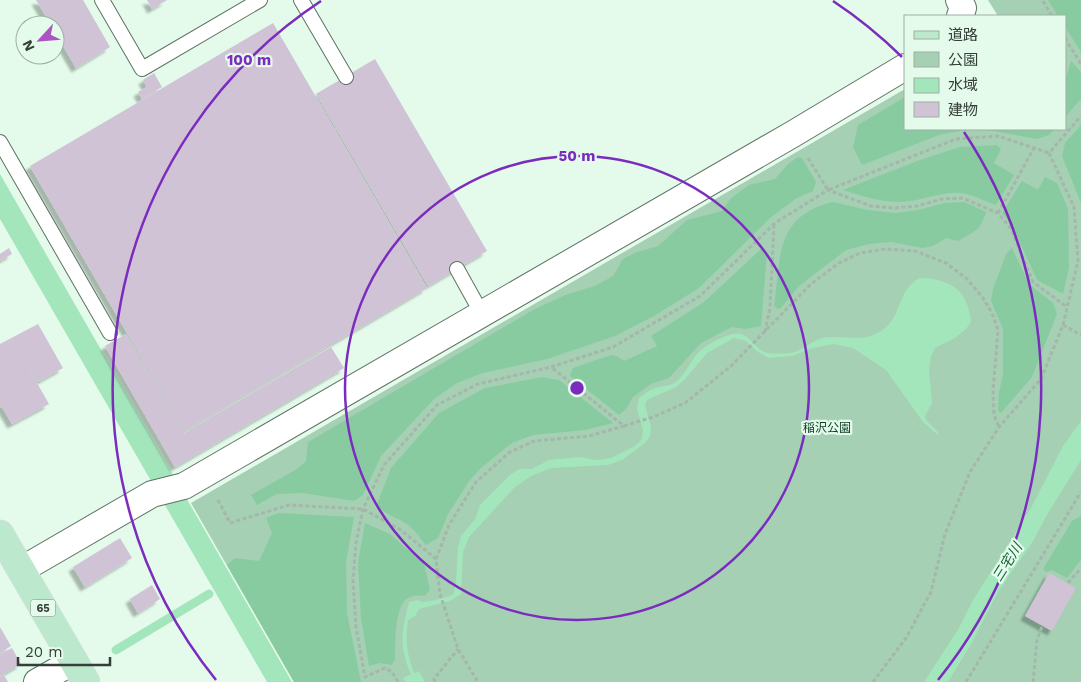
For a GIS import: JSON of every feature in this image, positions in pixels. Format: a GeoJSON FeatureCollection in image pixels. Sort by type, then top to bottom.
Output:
{"type":"FeatureCollection","features":[{"type":"Feature","properties":{"kind":"main road","name":"65"},"geometry":{"type":"LineString","coordinates":[[0,534],[80,671]]}},
{"type":"Feature","properties":{"kind":"street"},"geometry":{"type":"LineString","coordinates":[[959,0],[964,8],[960,15]]}},
{"type":"Feature","properties":{"kind":"street"},"geometry":{"type":"LineString","coordinates":[[21,570],[152,494],[194,480],[904,68]]}},
{"type":"Feature","properties":{"kind":"street"},"geometry":{"type":"LineString","coordinates":[[37,682],[80,671]]}},
{"type":"Feature","properties":{"kind":"lane"},"geometry":{"type":"LineString","coordinates":[[102,0],[142,69],[260,0]]}},
{"type":"Feature","properties":{"kind":"lane"},"geometry":{"type":"LineString","coordinates":[[301,0],[346,77]]}},
{"type":"Feature","properties":{"kind":"lane"},"geometry":{"type":"LineString","coordinates":[[0,142],[110,333]]}},
{"type":"Feature","properties":{"kind":"lane"},"geometry":{"type":"LineString","coordinates":[[457,269],[482,314]]}},
{"type":"Feature","properties":{"kind":"path"},"geometry":{"type":"LineString","coordinates":[[1043,1],[1051,15]]}},
{"type":"Feature","properties":{"kind":"path"},"geometry":{"type":"LineString","coordinates":[[1066,40],[1081,64]]}},
{"type":"Feature","properties":{"kind":"path"},"geometry":{"type":"LineString","coordinates":[[1049,153],[1081,116]]}},
{"type":"Feature","properties":{"kind":"path"},"geometry":{"type":"LineString","coordinates":[[792,134],[828,190],[871,206],[894,208],[917,206],[942,199],[962,198],[998,213],[1011,229],[1033,282],[1067,307]]}},
{"type":"Feature","properties":{"kind":"path"},"geometry":{"type":"LineString","coordinates":[[398,682],[392,672],[385,668],[365,677],[356,627],[353,580],[356,543],[363,509],[384,465],[436,405],[478,384],[551,367],[612,347],[700,296],[774,223],[828,190],[956,139],[998,136],[1049,153],[1074,207],[1078,262],[1063,325],[1041,379],[999,427],[970,472],[945,534],[931,592],[906,638],[873,682]]}},
{"type":"Feature","properties":{"kind":"path"},"geometry":{"type":"LineString","coordinates":[[998,213],[1034,148]]}},
{"type":"Feature","properties":{"kind":"path"},"geometry":{"type":"LineString","coordinates":[[764,332],[770,308],[774,223]]}},
{"type":"Feature","properties":{"kind":"path"},"geometry":{"type":"LineString","coordinates":[[478,682],[458,649],[443,607],[436,560],[449,525],[476,482],[510,452],[534,441],[589,436],[654,417],[686,403],[750,348],[811,284],[839,263],[860,253],[885,249],[915,251],[946,263],[967,279],[983,298],[992,313],[998,330],[994,415],[999,427]]}},
{"type":"Feature","properties":{"kind":"path"},"geometry":{"type":"LineString","coordinates":[[1063,325],[1081,335]]}},
{"type":"Feature","properties":{"kind":"path"},"geometry":{"type":"LineString","coordinates":[[551,367],[624,426]]}},
{"type":"Feature","properties":{"kind":"path"},"geometry":{"type":"LineString","coordinates":[[194,480],[230,522],[289,505],[363,509],[401,530],[436,560]]}},
{"type":"Feature","properties":{"kind":"path"},"geometry":{"type":"LineString","coordinates":[[966,682],[1081,492]]}},
{"type":"Feature","properties":{"kind":"path"},"geometry":{"type":"LineString","coordinates":[[1068,583],[1081,568]]}},
{"type":"Feature","properties":{"kind":"path"},"geometry":{"type":"LineString","coordinates":[[1033,682],[1037,640],[1042,626]]}},
{"type":"Feature","properties":{"kind":"path"},"geometry":{"type":"LineString","coordinates":[[435,682],[434,679],[458,649]]}},
{"type":"Feature","properties":{"kind":"green space","name":"稲沢公園"},"geometry":{"type":"Polygon","coordinates":[[[988,0],[1081,0],[1081,682],[294,682],[191,503],[904,90],[904,130],[1066,130],[1066,15],[997,15],[988,0]]]}},
{"type":"Feature","properties":{"kind":"shaded area"},"geometry":{"type":"Polygon","coordinates":[[[1048,0],[1081,0],[1081,52],[1066,29],[1066,15],[1057,15],[1048,0]]]}},
{"type":"Feature","properties":{"kind":"shaded area"},"geometry":{"type":"Polygon","coordinates":[[[1071,61],[1081,72],[1081,99],[1066,116],[1066,76],[1071,61]]]}},
{"type":"Feature","properties":{"kind":"shaded area"},"geometry":{"type":"Polygon","coordinates":[[[904,98],[904,130],[965,130],[939,135],[862,165],[853,147],[858,125],[904,98]]]}},
{"type":"Feature","properties":{"kind":"shaded area"},"geometry":{"type":"Polygon","coordinates":[[[1081,125],[1081,203],[1062,156],[1065,143],[1081,125]]]}},
{"type":"Feature","properties":{"kind":"shaded area"},"geometry":{"type":"Polygon","coordinates":[[[988,130],[1054,130],[1049,135],[1037,139],[988,130]]]}},
{"type":"Feature","properties":{"kind":"shaded area"},"geometry":{"type":"Polygon","coordinates":[[[997,145],[1001,149],[994,163],[1014,175],[996,205],[970,195],[958,193],[893,202],[878,200],[843,190],[917,161],[960,147],[997,145]]]}},
{"type":"Feature","properties":{"kind":"shaded area"},"geometry":{"type":"Polygon","coordinates":[[[798,157],[802,158],[816,182],[813,191],[797,198],[771,217],[699,288],[654,316],[615,336],[547,359],[483,373],[457,383],[434,399],[381,456],[363,495],[354,501],[303,493],[277,494],[257,505],[251,495],[297,469],[306,461],[308,442],[533,310],[565,295],[595,286],[613,276],[623,259],[637,252],[658,246],[687,220],[722,211],[730,199],[749,185],[775,179],[788,164],[798,157]]]}},
{"type":"Feature","properties":{"kind":"shaded area"},"geometry":{"type":"Polygon","coordinates":[[[1045,177],[1057,183],[1068,209],[1069,268],[1063,294],[1037,280],[1012,225],[1002,213],[1022,181],[1038,190],[1045,177]]]}},
{"type":"Feature","properties":{"kind":"shaded area"},"geometry":{"type":"Polygon","coordinates":[[[833,202],[868,210],[896,213],[918,210],[944,203],[964,202],[986,212],[979,227],[958,241],[946,238],[933,246],[923,248],[891,242],[869,244],[846,250],[799,286],[781,308],[778,309],[774,306],[780,255],[784,240],[800,217],[814,208],[833,202]]]}},
{"type":"Feature","properties":{"kind":"shaded area"},"geometry":{"type":"Polygon","coordinates":[[[1012,248],[1029,284],[1053,303],[1057,314],[1032,377],[1001,413],[998,411],[1003,374],[1003,329],[991,301],[993,289],[1006,254],[1012,248]]]}},
{"type":"Feature","properties":{"kind":"shaded area"},"geometry":{"type":"Polygon","coordinates":[[[761,249],[767,253],[761,326],[745,329],[732,327],[701,343],[669,378],[651,384],[633,397],[626,409],[619,415],[570,376],[573,368],[611,355],[617,356],[624,361],[657,346],[651,336],[704,302],[761,249]]]}},
{"type":"Feature","properties":{"kind":"shaded area"},"geometry":{"type":"Polygon","coordinates":[[[542,377],[559,380],[613,423],[585,430],[533,435],[512,443],[481,468],[470,480],[448,514],[438,538],[426,545],[410,526],[386,513],[377,504],[391,468],[439,413],[485,388],[542,377]]]}},
{"type":"Feature","properties":{"kind":"shaded area"},"geometry":{"type":"Polygon","coordinates":[[[279,513],[354,517],[346,562],[347,613],[361,682],[294,682],[227,565],[235,558],[259,561],[272,533],[266,518],[279,513]]]}},
{"type":"Feature","properties":{"kind":"shaded area"},"geometry":{"type":"Polygon","coordinates":[[[1081,516],[1081,560],[1067,578],[1052,570],[1046,572],[1043,569],[1072,521],[1081,516]]]}},
{"type":"Feature","properties":{"kind":"shaded area"},"geometry":{"type":"Polygon","coordinates":[[[365,523],[390,534],[424,564],[430,590],[425,596],[407,598],[402,605],[396,628],[395,659],[392,665],[380,663],[369,666],[361,618],[358,563],[365,523]]]}},
{"type":"Feature","properties":{"kind":"water"},"geometry":{"type":"Polygon","coordinates":[[[0,174],[292,682],[267,682],[0,219],[0,174]]]}},
{"type":"Feature","properties":{"kind":"water"},"geometry":{"type":"Polygon","coordinates":[[[920,278],[941,281],[956,288],[966,302],[971,322],[955,338],[935,348],[931,356],[929,371],[932,403],[925,416],[926,420],[938,432],[938,435],[923,422],[886,370],[853,348],[833,344],[813,348],[792,356],[769,358],[758,352],[746,341],[734,338],[707,353],[676,387],[647,400],[645,405],[651,427],[650,436],[645,443],[622,460],[608,465],[551,468],[531,476],[514,488],[469,537],[463,552],[461,594],[450,601],[419,609],[415,616],[408,620],[407,647],[410,660],[414,673],[419,671],[425,682],[406,682],[403,678],[411,674],[404,655],[402,638],[409,602],[418,600],[423,602],[431,601],[450,596],[454,593],[458,548],[461,536],[476,518],[480,505],[511,474],[520,469],[532,469],[549,460],[581,457],[595,460],[611,458],[635,446],[642,439],[643,430],[637,409],[639,398],[653,389],[675,383],[697,354],[718,339],[739,334],[747,337],[763,351],[782,354],[795,352],[822,338],[867,337],[880,332],[888,325],[911,284],[920,278]]]}},
{"type":"Feature","properties":{"kind":"water","name":"三宅川"},"geometry":{"type":"Polygon","coordinates":[[[1081,421],[1081,460],[1033,541],[998,592],[971,644],[948,682],[924,682],[959,628],[973,600],[1031,508],[1063,446],[1081,421]]]}},
{"type":"Feature","properties":{"kind":"building"},"geometry":{"type":"Polygon","coordinates":[[[36,0],[83,0],[110,47],[76,68],[65,49],[65,15],[45,15],[36,0]]]}},
{"type":"Feature","properties":{"kind":"building"},"geometry":{"type":"Polygon","coordinates":[[[147,0],[167,0],[152,9],[147,0]]]}},
{"type":"Feature","properties":{"kind":"building"},"geometry":{"type":"Polygon","coordinates":[[[273,23],[427,288],[184,431],[30,166],[273,23]]]}},
{"type":"Feature","properties":{"kind":"building"},"geometry":{"type":"Polygon","coordinates":[[[375,59],[487,251],[428,286],[316,94],[375,59]]]}},
{"type":"Feature","properties":{"kind":"building"},"geometry":{"type":"Polygon","coordinates":[[[154,73],[162,87],[142,99],[138,92],[147,87],[143,80],[154,73]]]}},
{"type":"Feature","properties":{"kind":"building"},"geometry":{"type":"Polygon","coordinates":[[[9,248],[12,254],[0,261],[0,254],[9,248]]]}},
{"type":"Feature","properties":{"kind":"building"},"geometry":{"type":"Polygon","coordinates":[[[38,324],[63,368],[38,382],[25,362],[49,404],[12,424],[2,407],[0,408],[0,344],[38,324]]]}},
{"type":"Feature","properties":{"kind":"building"},"geometry":{"type":"Polygon","coordinates":[[[126,334],[184,433],[331,347],[344,368],[175,467],[105,346],[126,334]]]}},
{"type":"Feature","properties":{"kind":"building"},"geometry":{"type":"Polygon","coordinates":[[[120,538],[132,558],[85,587],[73,567],[120,538]]]}},
{"type":"Feature","properties":{"kind":"building"},"geometry":{"type":"Polygon","coordinates":[[[1049,573],[1076,588],[1052,631],[1025,616],[1049,573]]]}},
{"type":"Feature","properties":{"kind":"building"},"geometry":{"type":"Polygon","coordinates":[[[152,585],[160,599],[138,613],[130,599],[152,585]]]}},
{"type":"Feature","properties":{"kind":"building"},"geometry":{"type":"Polygon","coordinates":[[[0,627],[11,646],[0,653],[0,627]]]}},
{"type":"Feature","properties":{"kind":"building"},"geometry":{"type":"Polygon","coordinates":[[[12,648],[21,664],[0,676],[0,654],[12,648]]]}},
{"type":"Feature","properties":{"kind":"building"},"geometry":{"type":"Polygon","coordinates":[[[4,675],[8,682],[0,682],[0,677],[4,675]]]}},
{"type":"Feature","properties":{"kind":"waterway"},"geometry":{"type":"LineString","coordinates":[[116,650],[209,594]]}}]}
